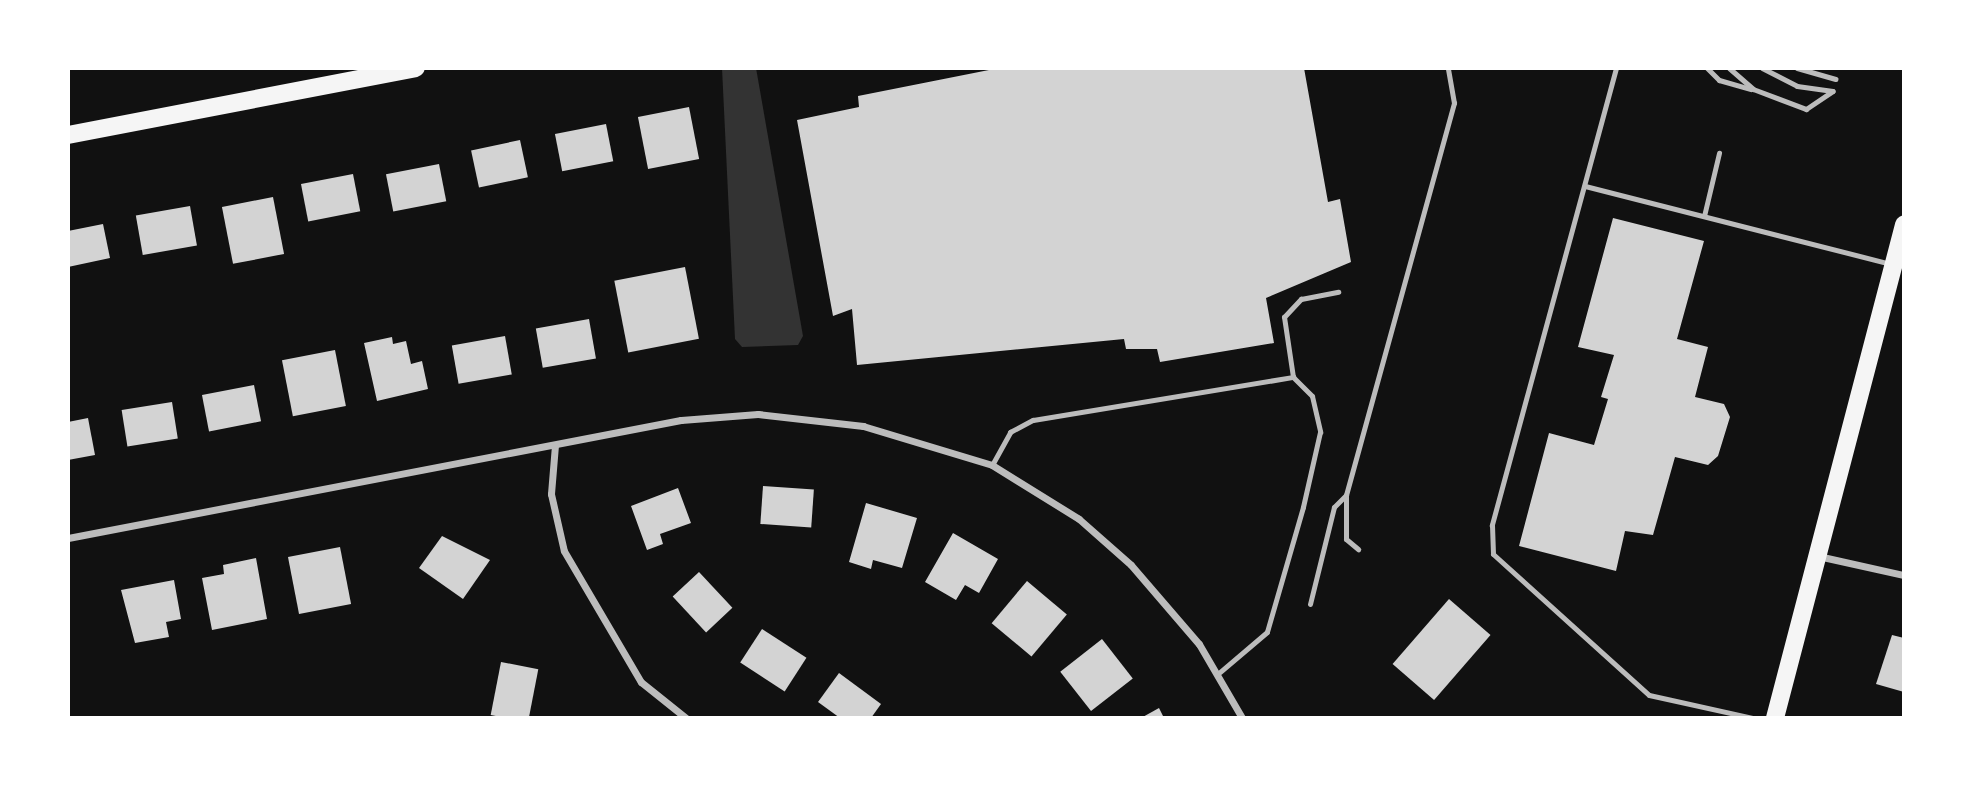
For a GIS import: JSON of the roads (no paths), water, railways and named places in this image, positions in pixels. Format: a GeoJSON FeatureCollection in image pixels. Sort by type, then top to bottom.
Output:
{"type":"FeatureCollection","features":[{"type":"Feature","properties":{"kind":"main road"},"geometry":{"type":"LineString","coordinates":[[68,135],[415,68]]}},
{"type":"Feature","properties":{"kind":"main road"},"geometry":{"type":"LineString","coordinates":[[1775,718],[1904,225]]}},
{"type":"Feature","properties":{"kind":"street"},"geometry":{"type":"LineString","coordinates":[[68,538],[681,421],[758,414],[863,426],[992,465],[1079,519],[1131,565],[1220,672],[1242,718]]}},
{"type":"Feature","properties":{"kind":"street"},"geometry":{"type":"LineString","coordinates":[[555,445],[551,494],[564,551],[641,682],[675,715],[686,718]]}},
{"type":"Feature","properties":{"kind":"street"},"geometry":{"type":"LineString","coordinates":[[1817,556],[1904,575]]}},
{"type":"Feature","properties":{"kind":"lane"},"geometry":{"type":"LineString","coordinates":[[1358,549],[1346,539],[1346,495],[1454,103],[1448,68]]}},
{"type":"Feature","properties":{"kind":"lane"},"geometry":{"type":"LineString","coordinates":[[1616,68],[1492,525],[1493,554],[1649,695],[1753,718]]}},
{"type":"Feature","properties":{"kind":"lane"},"geometry":{"type":"LineString","coordinates":[[1707,68],[1719,80],[1753,89],[1806,109],[1832,91],[1797,86],[1762,68]]}},
{"type":"Feature","properties":{"kind":"lane"},"geometry":{"type":"LineString","coordinates":[[1729,68],[1753,89]]}},
{"type":"Feature","properties":{"kind":"lane"},"geometry":{"type":"LineString","coordinates":[[1797,68],[1835,79]]}},
{"type":"Feature","properties":{"kind":"lane"},"geometry":{"type":"LineString","coordinates":[[1704,216],[1719,153]]}},
{"type":"Feature","properties":{"kind":"lane"},"geometry":{"type":"LineString","coordinates":[[1585,186],[1894,265]]}},
{"type":"Feature","properties":{"kind":"lane"},"geometry":{"type":"LineString","coordinates":[[1220,672],[1267,632],[1303,507],[1320,432],[1312,396],[1293,377],[1284,317],[1301,299],[1338,292]]}},
{"type":"Feature","properties":{"kind":"lane"},"geometry":{"type":"LineString","coordinates":[[992,465],[1010,432],[1033,419],[1271,376],[1293,377]]}},
{"type":"Feature","properties":{"kind":"lane"},"geometry":{"type":"LineString","coordinates":[[1310,604],[1334,508],[1346,495]]}}]}
